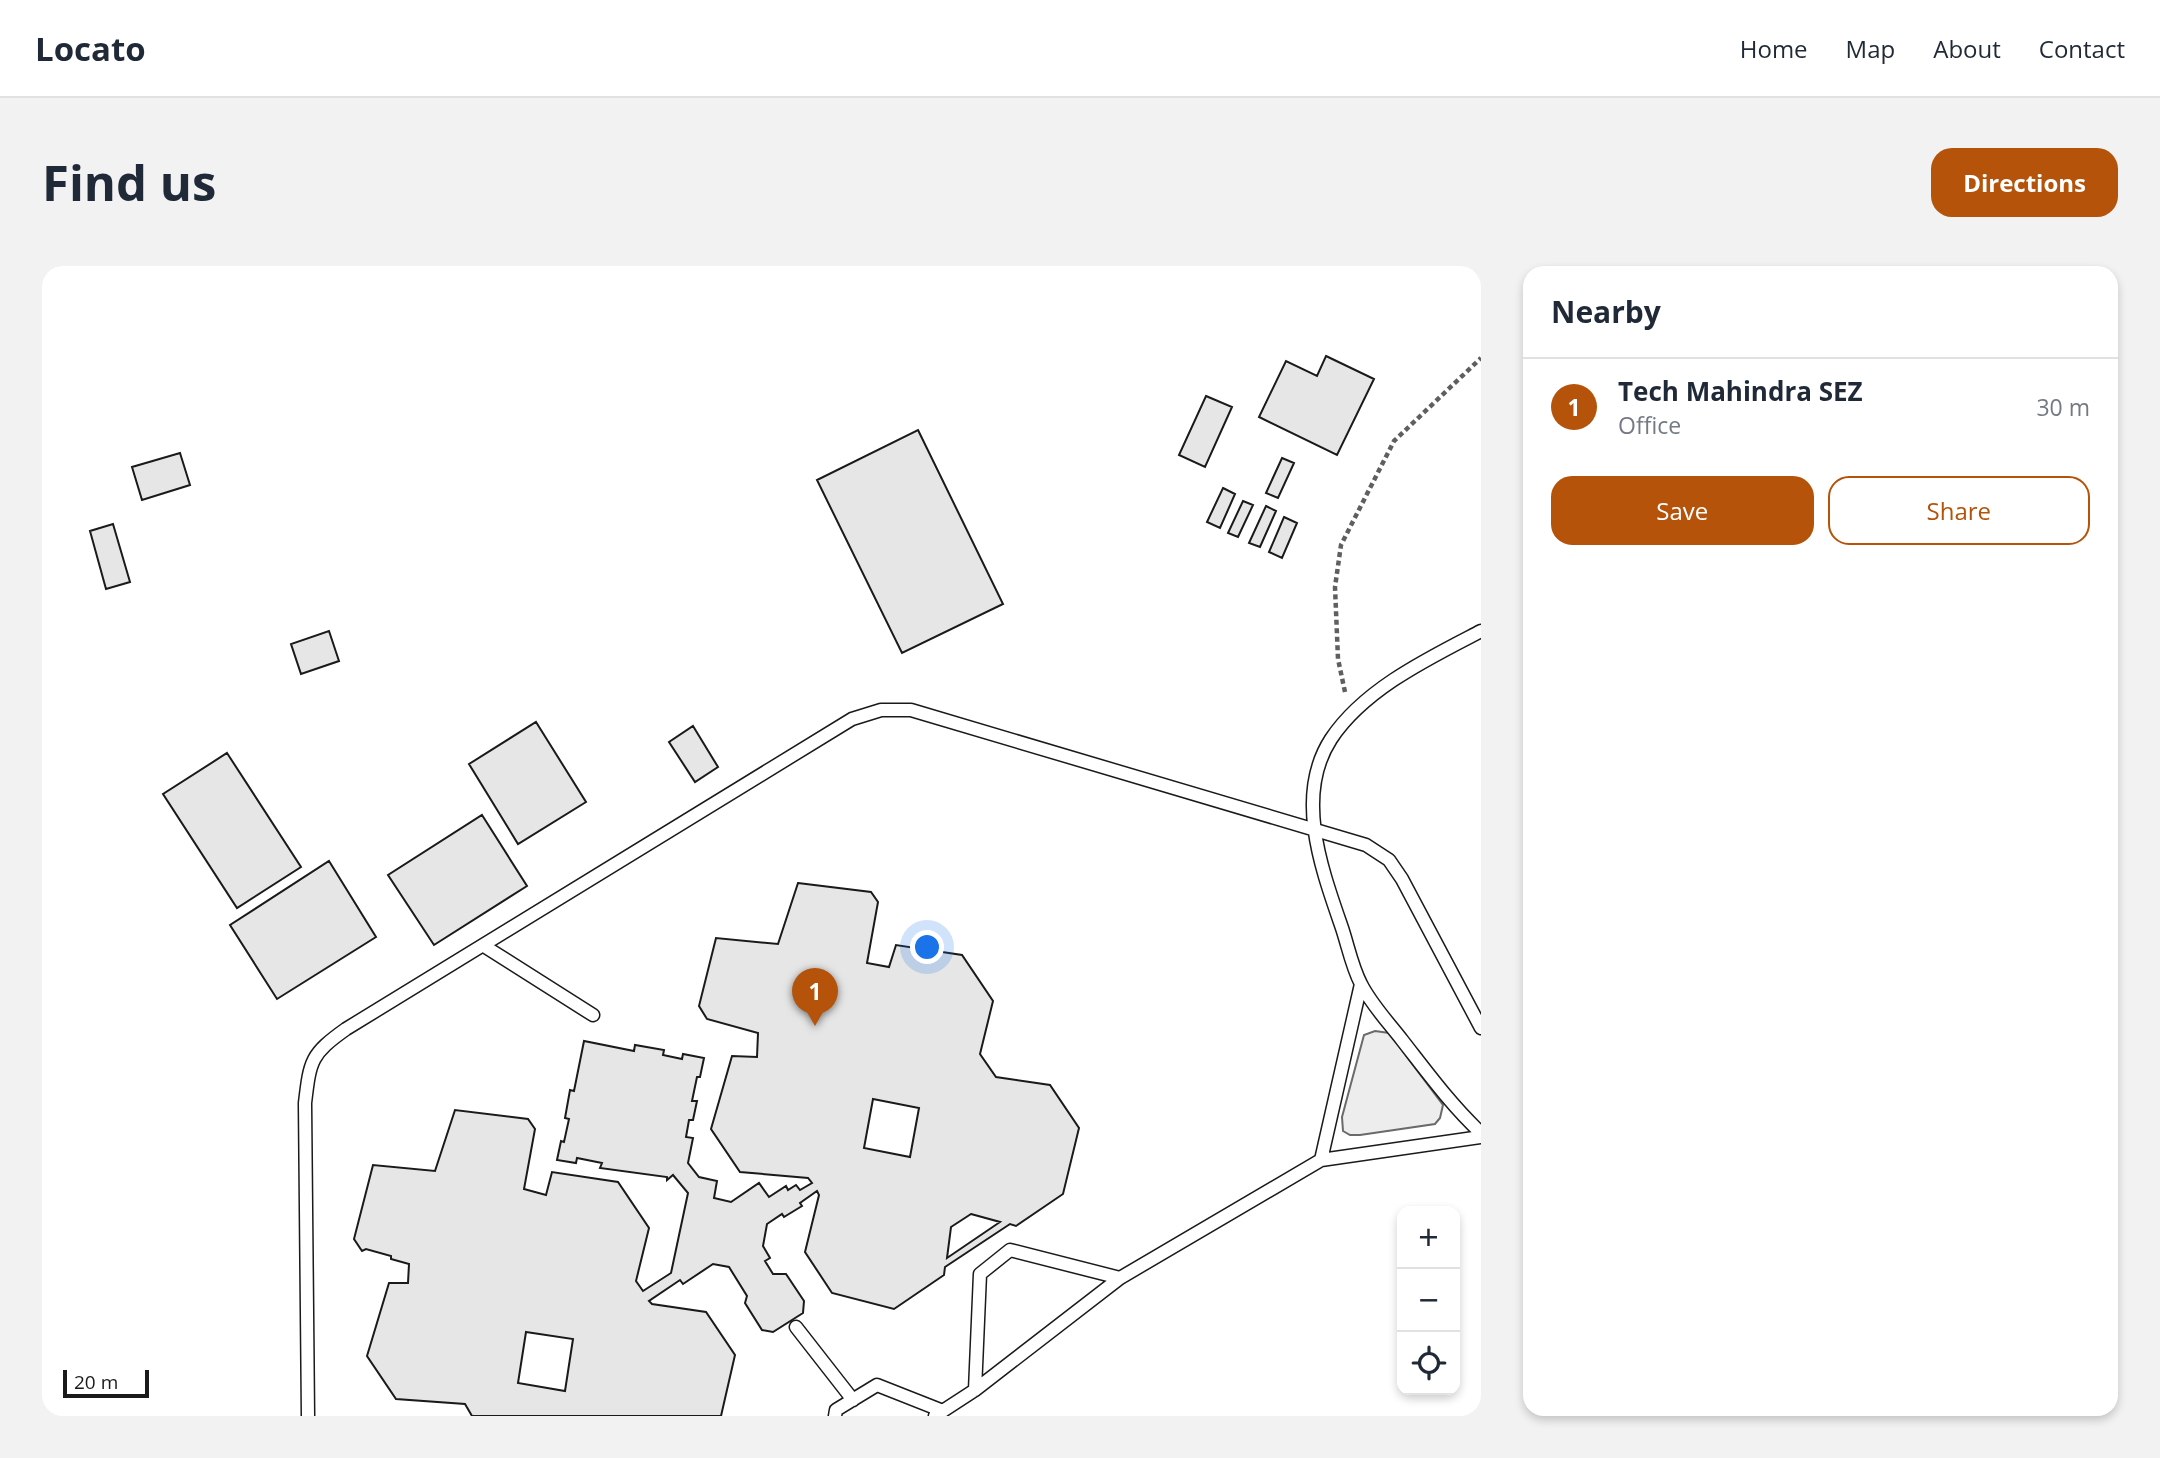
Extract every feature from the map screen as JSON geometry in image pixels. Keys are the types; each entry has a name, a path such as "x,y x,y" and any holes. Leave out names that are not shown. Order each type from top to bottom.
{"lane":[{"path":"1481,631 1439,653 1374,694 1350,713 1320,759 1314,780 1314,831 1324,873 1361,984 1457,1111 1481,1135"},
{"path":"308,1416 305,1103 309,1068 320,1048 346,1029 852,719 881,710 911,710 1366,845 1388,860 1402,879 1481,1028"},
{"path":"484,946 593,1015"},
{"path":"1321,1160 1361,984"},
{"path":"835,1416 836,1410 877,1385 939,1414 975,1390 1120,1278 1321,1160 1481,1135"},
{"path":"975,1390 980,1274 1010,1250 1120,1278"},
{"path":"796,1326 853,1400"}],"path":[{"path":"1350,713 1338,659 1335,587 1341,545 1394,441 1481,358"}],"shaded area":[{"path":"1375,1031 1389,1033 1443,1105 1440,1118 1435,1124 1360,1135 1350,1135 1343,1131 1342,1117 1364,1035"}],"building":[{"path":"1326,356 1374,379 1337,455 1259,417 1286,361 1317,376"},
{"path":"1206,396 1232,407 1205,467 1179,455"},
{"path":"918,430 1003,604 902,653 817,480"},
{"path":"180,453 190,485 142,500 132,467"},
{"path":"1282,458 1294,463 1278,498 1266,493"},
{"path":"1223,488 1235,494 1220,528 1207,522"},
{"path":"1243,501 1253,505 1238,537 1228,533"},
{"path":"1266,506 1276,511 1260,547 1249,543"},
{"path":"1284,517 1297,523 1282,558 1269,552"},
{"path":"113,524 130,582 106,589 90,531"},
{"path":"329,631 339,661 301,674 291,644"},
{"path":"536,722 586,802 518,844 469,764"},
{"path":"693,726 718,767 695,782 669,742"},
{"path":"227,753 301,867 237,908 163,794"},
{"path":"482,815 527,886 434,945 388,875"},
{"path":"329,861 376,937 277,999 230,925"},
{"path":"798,883 871,892 878,902 867,963 889,967 896,945 962,955 993,1001 980,1054 996,1077 1050,1085 1079,1128 1063,1194 1016,1226 1010,1224 945,1267 944,1275 894,1309 832,1293 805,1252 819,1195 817,1191 800,1203 802,1206 767,1224 763,1246 770,1258 765,1261 773,1274 786,1274 804,1301 803,1313 773,1332 762,1330 745,1303 747,1296 729,1267 713,1264 683,1284 680,1280 649,1301 652,1304 706,1312 735,1355 721,1416 472,1416 465,1404 396,1399 367,1356 389,1283 408,1283 409,1264 366,1249 362,1251 354,1239 373,1165 435,1171 455,1110 528,1119 535,1129 524,1189 546,1195 552,1172 618,1182 649,1228 636,1281 643,1291 671,1273 688,1193 673,1175 667,1180 667,1177 600,1168 602,1163 577,1158 576,1163 557,1160 561,1141 564,1142 569,1119 565,1118 570,1090 574,1091 584,1041 634,1051 635,1045 664,1050 663,1055 682,1059 683,1054 704,1058 692,1101 697,1101 693,1120 689,1120 686,1137 693,1138 688,1163 699,1177 717,1181 714,1198 731,1202 759,1183 769,1197 786,1186 788,1190 796,1185 800,1190 812,1183 808,1178 740,1172 711,1129 732,1056 757,1057 758,1033 707,1019 699,1006 716,938 778,944","holes":["873,1099 919,1108 910,1157 864,1148","971,1214 1000,1222 947,1258 951,1227","526,1332 573,1339 565,1391 518,1383"]}],"place":[{"name":"Tech Mahindra SEZ","path":"815,1026"}]}
